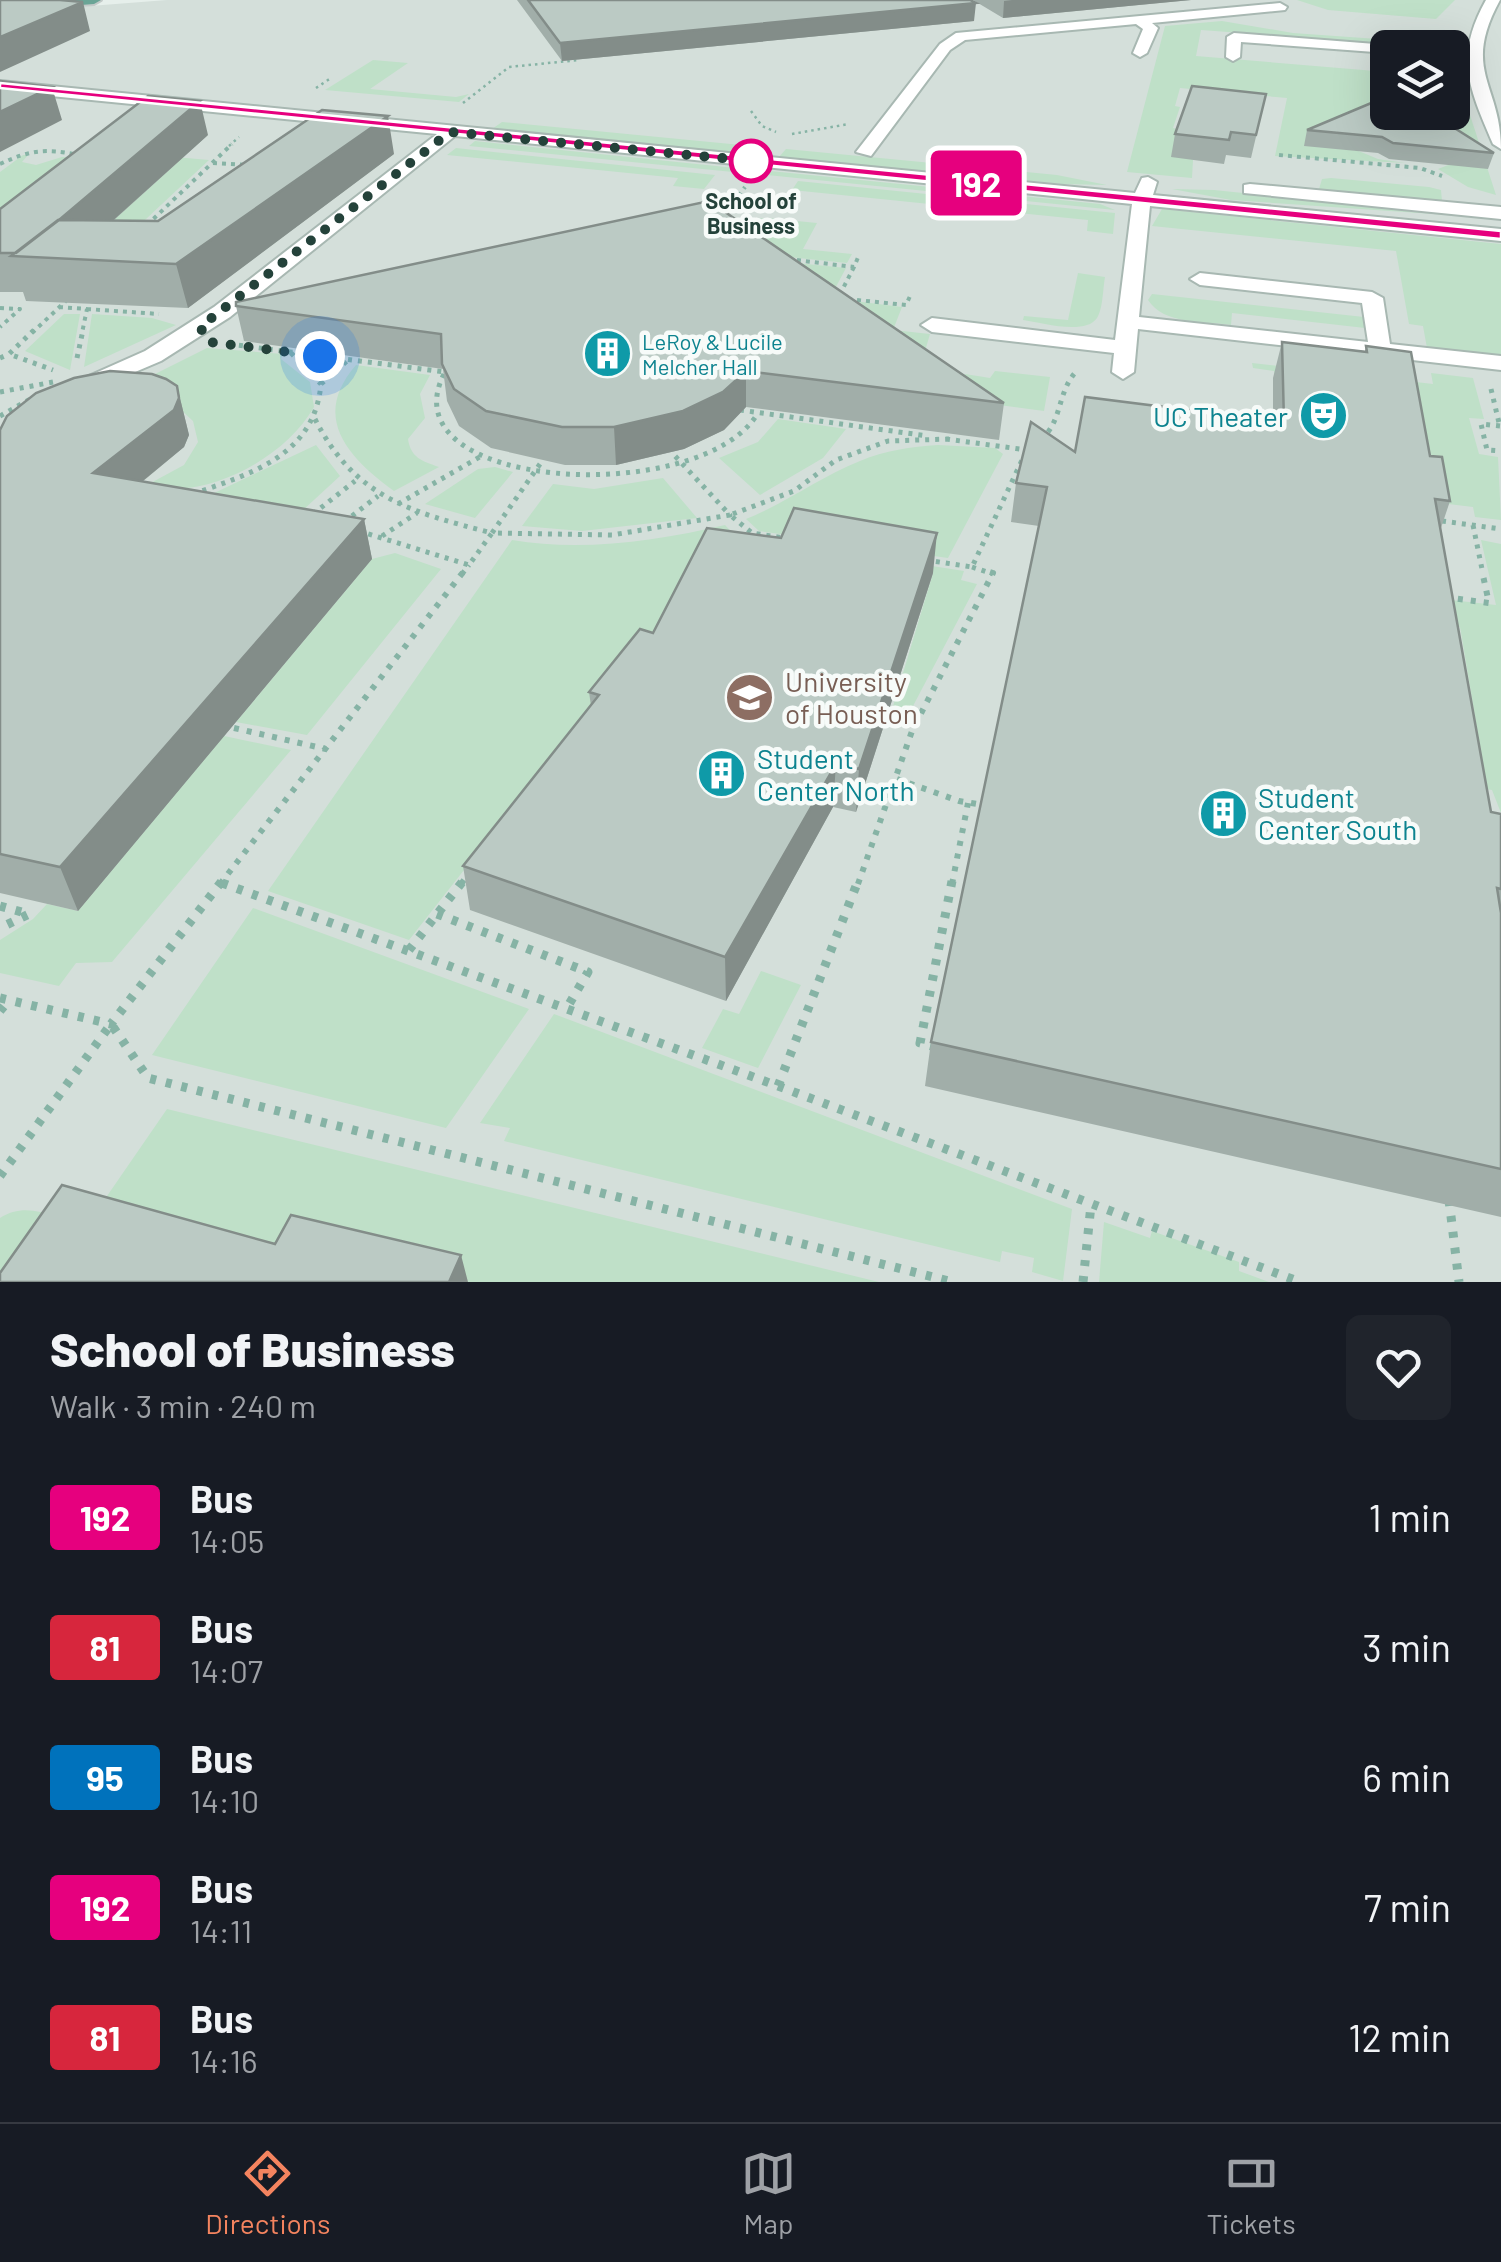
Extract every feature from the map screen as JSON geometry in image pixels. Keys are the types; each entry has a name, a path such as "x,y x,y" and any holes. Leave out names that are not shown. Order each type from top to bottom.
{"main road":[{"path":"0,7 94,0"}],"street":[{"path":"1470,38 1493,0"},
{"path":"884,154 856,151 950,41 961,36 1280,7"},
{"path":"1137,20 1151,28 1140,53"},
{"path":"991,21 1008,32"},
{"path":"1232,57 1234,38 1370,48"},
{"path":"4,78 450,132 1148,184 1501,235"},
{"path":"4,78 718,138"},
{"path":"1470,84 1501,144"},
{"path":"53,402 153,356 200,327 450,132"},
{"path":"1123,372 1148,184"},
{"path":"1222,186 1501,213"},
{"path":"1200,279 1372,298 1380,350"},
{"path":"1129,322 1501,363"},
{"path":"932,325 1126,348"}],"path":[{"path":"456,108 509,67 579,60"},
{"path":"311,91 332,78"},
{"path":"750,111 762,126 783,135 853,123"},
{"path":"137,234 240,136"},
{"path":"0,166 13,157 46,148 84,156"},
{"path":"1279,155 1420,168 1446,178"},
{"path":"212,163 259,165 245,179"},
{"path":"715,230 752,176"},
{"path":"859,255 838,298 906,305 911,294"},
{"path":"777,258 854,267"},
{"path":"10,354 72,296"},
{"path":"103,310 119,298"},
{"path":"0,308 20,309 0,327"},
{"path":"59,308 191,317 209,342 445,372 434,395 437,416 459,442 483,456 535,472 590,476 711,453 743,436 758,413"},
{"path":"77,361 87,309"},
{"path":"194,502 181,498 274,460 306,438 322,402 321,384 290,352"},
{"path":"0,355 10,354 58,372"},
{"path":"321,384 349,359"},
{"path":"972,568 1027,450 1051,431 1066,380 1078,374 1079,362"},
{"path":"740,410 1027,450"},
{"path":"315,419 323,438 355,481 417,513 492,533 612,538 681,528 730,514 794,491 836,460 888,441 950,439"},
{"path":"1501,426 1481,424 1487,450 1501,451"},
{"path":"397,504 483,456"},
{"path":"678,459 752,532 807,541"},
{"path":"0,1176 111,1024 469,566 540,464"},
{"path":"323,522 307,520 355,481"},
{"path":"378,496 339,526 469,566"},
{"path":"380,536 417,513"},
{"path":"1442,521 1501,529"},
{"path":"1438,596 1489,603 1473,526"},
{"path":"778,1086 912,731 993,573 917,559"},
{"path":"234,728 326,750"},
{"path":"897,779 968,803 1003,809"},
{"path":"956,1051 920,1043 968,803"},
{"path":"409,950 471,870"},
{"path":"222,883 568,1006 1300,1282"},
{"path":"0,906 29,914 0,928"},
{"path":"437,914 588,972 568,1006"},
{"path":"0,1011 4,999 111,1024 148,1078 953,1282"},
{"path":"1449,1194 1459,1282"},
{"path":"1084,1282 1090,1205"}],"shaded area":[{"name":"University of Houston","path":"167,0 1501,0 1501,1282 0,1282 0,13"}],"green space":[{"path":"1297,0 1455,0 1436,19 1328,10"},
{"path":"1222,21 1293,33 1370,38 1370,42 1201,30 1196,56 1370,71 1370,130 1470,130 1470,115 1496,195 1468,187 1438,169 1461,160 1344,145 1378,159 1405,163 1275,156 1287,98 1180,88 1175,106 1180,107 1173,128 1182,130 1193,160 1192,178 1127,172 1165,26"},
{"path":"373,60 408,63 370,89 456,97 469,94 459,102 325,90"},
{"path":"502,122 762,147 756,155 492,129"},
{"path":"475,141 745,169 743,173 469,146"},
{"path":"456,148 715,175 704,189 673,186 678,178 447,155"},
{"path":"786,149 1057,175 1107,185 779,157"},
{"path":"28,155 22,162 36,165 62,157 93,158 0,233 0,172"},
{"path":"175,157 209,160 98,264 66,263 178,162"},
{"path":"770,171 1100,204 1115,210 767,175"},
{"path":"1322,179 1429,187 1441,190 1442,201 1319,189"},
{"path":"798,181 1115,213 1113,234 1087,231 1088,220 792,190"},
{"path":"1172,189 1214,190 1477,217 1231,200"},
{"path":"1162,209 1501,244 1501,357 1427,348 1423,326 1409,324 1396,251 1152,226"},
{"path":"746,219 817,223 803,249 852,254 847,263 760,254 742,224"},
{"path":"757,259 846,268 830,298 902,307 893,330 930,334 918,375"},
{"path":"1078,273 1105,277 1097,318 1073,327 1023,320 1024,316 1068,320"},
{"path":"1152,294 1364,317 1365,328 1232,313 1231,325 1185,320 1155,308 1148,300"},
{"path":"64,314 80,314 70,370 25,351"},
{"path":"92,314 152,318 176,325 84,367"},
{"path":"207,348 283,354 281,359 310,382 314,407 290,438 237,473 178,489 147,485 184,465 198,442 193,421 147,378"},
{"path":"1252,363 1433,384 1431,373 1473,378 1484,419 1469,418 1479,454 1498,457 1501,520 1475,517 1473,507 1432,502 1275,380 1274,371 1253,368"},
{"path":"356,365 430,375 420,394 425,418 408,439 415,455 439,467 394,491 363,465 341,436 336,402"},
{"path":"995,371 1050,377 1044,411 938,397 922,385 963,381 965,374 990,378"},
{"path":"778,419 846,429 823,458 760,495 719,458 758,442"},
{"path":"316,445 340,476 302,511 210,495"},
{"path":"938,445 995,448 1003,454 948,558 759,531 746,519 869,457"},
{"path":"495,467 513,472 475,518 425,504 478,469"},
{"path":"663,478 697,518 582,531 522,526 553,484 594,489"},
{"path":"725,525 742,543 607,688 409,940 268,891 512,540 592,545 673,536"},
{"path":"1481,540 1501,544 1501,813 1492,790 1473,787 1482,758 1460,627 1446,625 1442,599 1496,605"},
{"path":"395,553 441,569 307,735 236,722 372,559"},
{"path":"855,554 964,571 961,580 977,584 902,727 888,723 933,573"},
{"path":"224,736 291,750 112,962 76,963 59,986 0,973 0,940 33,919 47,904 78,911"},
{"path":"253,908 529,1009 446,1128 152,1055"},
{"path":"761,971 801,985 758,1068 702,1048 723,1009 739,1014"},
{"path":"554,1014 1072,1209 1063,1281 1032,1272 1034,1258 1002,1251 1000,1262 504,1141 510,1128 480,1123"},
{"path":"167,1109 879,1282 0,1282 0,1218 32,1211 85,1228"},
{"path":"1104,1222 1150,1238 1152,1231 1239,1262 1239,1271 1269,1282 1099,1282"}],"building":[{"path":"0,0 60,0 83,2 0,37"},
{"path":"528,0 970,0 976,3 560,43"},
{"path":"0,81 52,87 0,112"},
{"path":"1192,86 1266,94 1256,135 1231,132 1229,140 1175,134"},
{"path":"148,96 200,101 16,253 0,253 0,209"},
{"path":"1370,104 1370,130 1458,130 1494,153 1393,143 1382,137 1307,130"},
{"path":"322,110 388,116 176,264 11,256 58,220 158,221"},
{"name":"LeRoy & Lucile Melcher Hall","path":"709,201 1004,403 746,371 723,392 683,411 614,427 562,427 486,411 454,389 442,364 441,334 236,306 236,302"},
{"name":"Student Center South","path":"1282,342 1367,352 1366,346 1411,352 1430,456 1442,457 1450,501 1435,499 1491,812 1501,814 1501,889 1497,888 1501,913 1501,1169 931,1042 1047,487 1016,483 1031,422 1075,452 1085,397 1284,422"},
{"path":"110,371 166,379 177,386 179,398 174,410 93,473 364,519 60,867 0,854 0,430 7,416 36,393 74,378"},
{"name":"Student Center North","path":"794,508 937,533 859,769 836,764 725,957 463,866 599,695 589,692 640,629 653,633 707,528 781,538"},
{"path":"62,1185 275,1244 291,1215 461,1255 449,1282 0,1282 0,1273"}],"bus line":[{"name":"192","path":"0,86 1501,235"}],"place":[{"name":"School of Business","path":"751,161"},
{"name":"LeRoy & Lucile Melcher Hall","path":"607,354"},
{"name":"UC Theater","path":"1323,416"},
{"name":"University of Houston","path":"750,697"},
{"name":"Student Center North","path":"722,774"},
{"name":"Student Center South","path":"1223,813"}],"route":[{"path":"320,356 209,342 200,327 450,132 763,162 751,161"}]}
